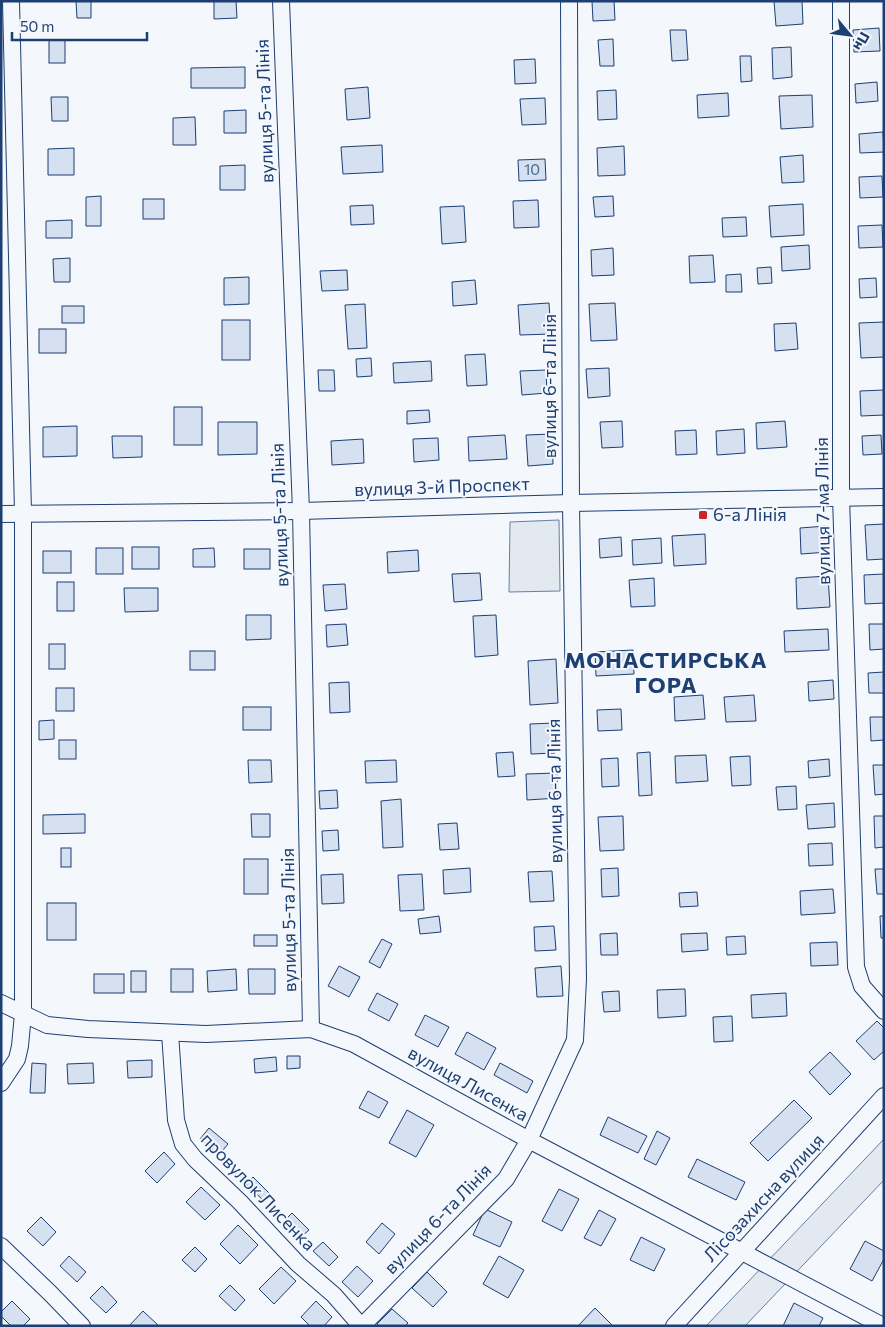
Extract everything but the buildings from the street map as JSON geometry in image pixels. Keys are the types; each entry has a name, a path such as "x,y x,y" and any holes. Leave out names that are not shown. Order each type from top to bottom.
{"street":[{"path":"1,1083 17,1060 23,1014 23,513 12,1"},
{"name":"вулиця 5-та Лінія","path":"281,1 301,511 311,1029"},
{"name":"вулиця 6-та Лінія","path":"362,1326 506,1179 529,1140 575,1040 578,979 571,503 569,1"},
{"name":"вулиця 7-ма Лінія","path":"841,1 841,497 856,968 862,986 884,1011"},
{"name":"вулиця 3-й Проспект","path":"1,514 301,511 884,496"},
{"name":"вулиця Лисенка","path":"1,1003 47,1026 206,1034 311,1029 354,1044 529,1140 883,1326"},
{"name":"провулок Лисенка","path":"170,1033 176,1120 183,1144 195,1159 240,1202 298,1264 334,1295 362,1326"},
{"name":"Лісозахисна вулиця","path":"674,1326 884,1096"},
{"path":"1,1246 82,1326"}],"shaded area":[{"path":"559,520 560,591 509,592 510,522"},
{"path":"884,1139 884,1180 745,1326 706,1326"}],"place":[{"name":"6-а Лінія","path":"703,515"}],"district":[{"name":"МОНАСТИРСЬКА ГОРА","path":"666,672"}]}
